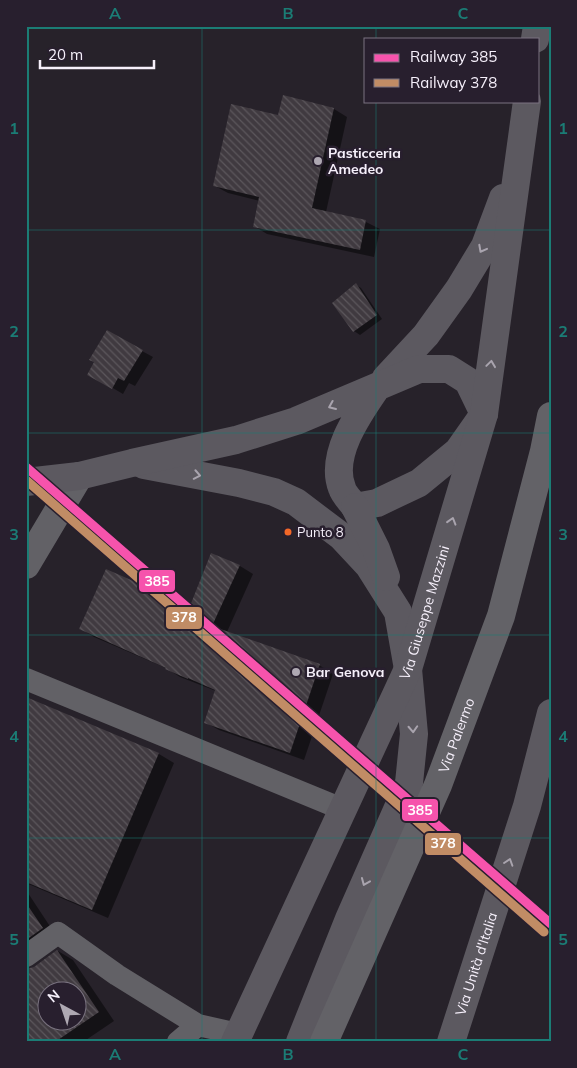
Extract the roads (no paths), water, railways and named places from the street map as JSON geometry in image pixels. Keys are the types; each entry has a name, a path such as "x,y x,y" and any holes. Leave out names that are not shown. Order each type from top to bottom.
{"main road":[{"name":"Via Palermo","path":"324,1042 438,785 501,616 544,451 551,416"}],"street":[{"name":"Via Giuseppe Mazzini","path":"236,1038 408,669 484,414 528,102"},
{"name":"Via Giuseppe Mazzini","path":"378,386 426,335 459,289 485,246 520,155"},
{"path":"26,482 79,476 236,440 296,421 419,369 449,369 468,381 484,414 458,451 419,483 377,503 354,506 296,502"},
{"path":"354,506 342,489 338,470 340,457 356,418 378,386"},
{"path":"132,463 239,483 274,492 296,502 341,536 369,566 398,612 408,669 414,734 408,783 300,1042"},
{"path":"26,564 79,476"},
{"name":"Via Giuseppe Mazzini","path":"354,506 376,549 398,612"},
{"name":"Via Unità d'Italia","path":"451,1042 527,806 551,713"}],"lane":[{"path":"26,679 342,809"},
{"path":"26,956 58,933 117,975 198,1025 236,1038"},
{"path":"178,1042 198,1025"}],"rail line":[{"name":"385","path":"26,467 551,924"},
{"name":"378","path":"26,480 544,932"}],"place":[{"name":"Pasticceria Amedeo","path":"318,161"},
{"name":"Punto 8","path":"288,532"},
{"name":"Bar Genova","path":"296,672"}]}
